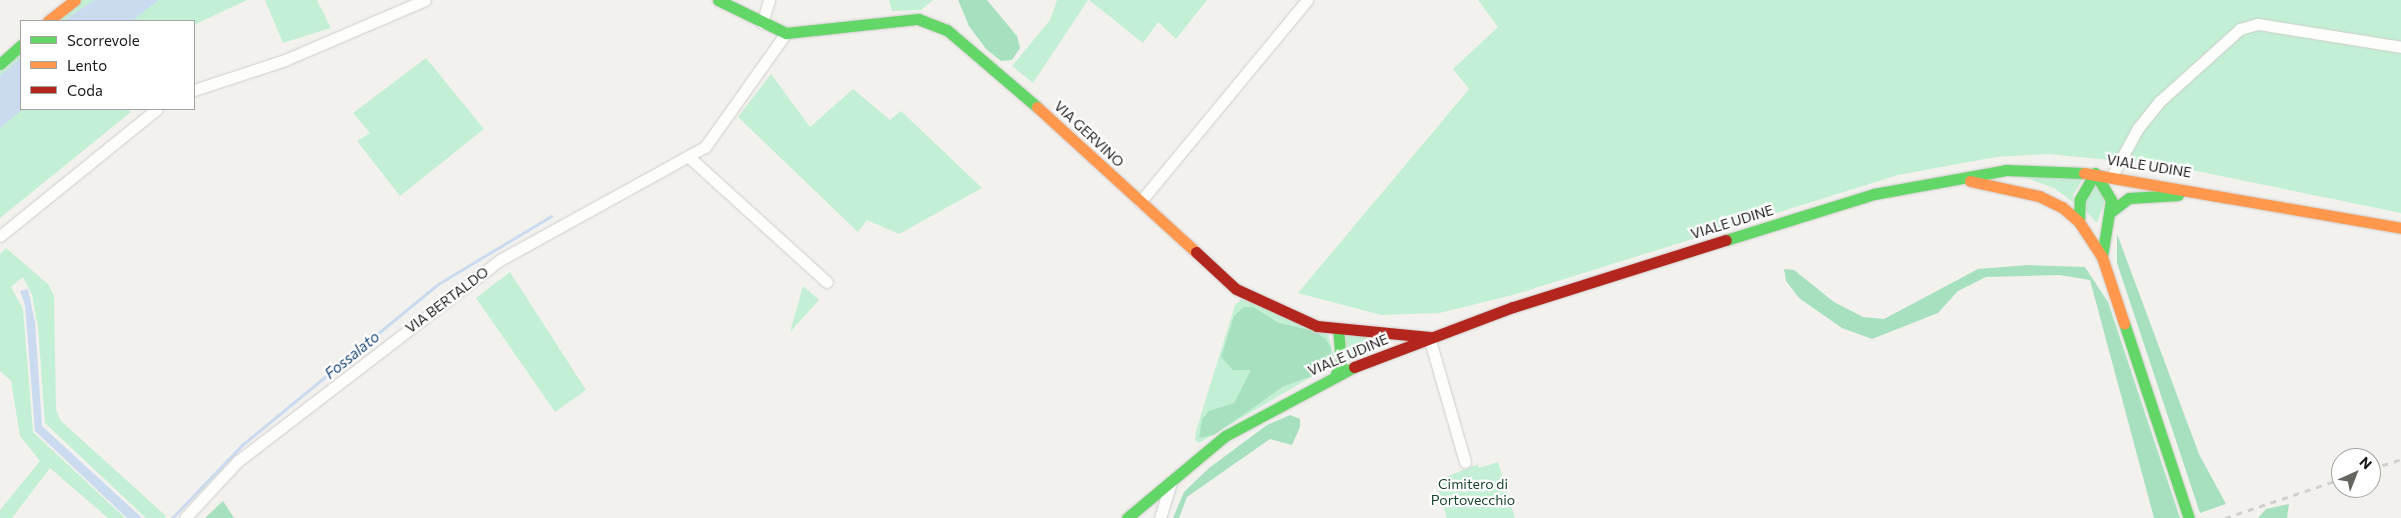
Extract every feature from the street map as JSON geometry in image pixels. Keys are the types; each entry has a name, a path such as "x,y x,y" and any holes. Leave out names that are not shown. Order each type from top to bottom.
{"main road":[{"path":"49,20 75,0"},
{"path":"718,0 784,37"},
{"name":"VIA GERVINO","path":"784,37 890,19 918,19 947,30 1018,89 1236,289 1278,312 1338,328 1429,337"},
{"path":"0,64 20,46"},
{"name":"VIALE UDINE","path":"1127,518 1173,476 1225,436 1336,374 1513,306 1874,194 1947,178 2006,170 2095,173 2236,196 2401,228"},
{"path":"2079,222 2080,199 2095,173 2111,200 2102,257"},
{"path":"1947,178 2001,185 2039,196 2079,222 2102,257 2189,518"},
{"path":"2109,213 2129,198 2236,196"},
{"path":"1336,374 1341,362 1338,328"}],"street":[{"path":"195,90 316,46 425,0"},
{"path":"762,23 769,0"},
{"path":"1140,202 1306,0"},
{"path":"2112,176 2138,128 2160,101 2240,29 2268,26 2401,46"},
{"name":"VIA BERTALDO","path":"185,518 238,460 500,260 704,147 784,37"},
{"path":"0,236 156,110"},
{"path":"689,157 827,282"},
{"path":"1429,337 1466,462"},
{"path":"1160,518 1173,476"}],"green space":[{"path":"79,0 247,0 195,25 195,20 55,20"},
{"path":"265,0 317,0 331,28 283,43"},
{"path":"889,0 933,0 921,10 892,11"},
{"path":"958,0 987,0 1017,36 1020,48 1012,60 1001,61 986,49 969,26"},
{"path":"1057,0 1088,0 1033,83 1012,66 1050,20"},
{"path":"1089,0 1207,0 1176,39 1158,22 1143,43"},
{"path":"1478,0 2401,0 2401,213 2172,166 2048,154 1996,157 1898,175 1513,295 1439,313 1381,315 1298,293 1469,89 1453,69 1498,27"},
{"path":"20,49 20,110 129,110 131,112 0,218 0,67"},
{"path":"426,58 484,129 400,196 357,141 370,133 353,113"},
{"path":"771,74 810,127 853,89 890,120 901,111 982,188 899,234 867,220 858,232 738,117"},
{"path":"2021,176 2084,177 2073,195 2074,203 2054,188"},
{"path":"2097,182 2106,197 2097,223 2086,211 2087,195"},
{"path":"2117,234 2199,454 2226,504 2200,513 2117,263"},
{"path":"6,248 49,285 54,296 56,410 61,421 166,516 163,518 146,518 45,423 38,327 32,295 23,277 11,287 23,309 33,432 125,518 108,518 50,468 12,518 0,518 0,510 40,461 20,436 11,381 0,371 0,254"},
{"path":"2028,265 2085,267 2108,302 2180,518 2154,518 2090,280 2059,275 1986,277 1958,291 1938,313 1872,339 1842,328 1799,298 1786,281 1784,269 1794,270 1834,302 1863,317 1884,319 1978,269"},
{"path":"510,272 586,390 555,412 476,298"},
{"path":"803,286 819,300 790,332"},
{"path":"1242,299 1328,334 1334,356 1323,370 1199,443 1195,440 1196,431 1235,305"},
{"path":"1244,307 1253,307 1279,323 1314,331 1326,339 1331,348 1330,365 1321,373 1284,386 1214,435 1199,438 1202,419 1209,411 1234,403 1251,370 1233,370 1221,357 1234,316"},
{"path":"1346,335 1384,338 1387,342 1347,361"},
{"path":"1290,415 1300,419 1300,427 1292,445 1270,439 1187,497 1179,518 1173,518 1184,492 1209,468 1267,425"},
{"name":"Cimitero di Portovecchio","path":"1498,462 1515,518 1447,518 1436,481 1478,464 1479,468"},
{"path":"223,501 234,518 205,518"},
{"path":"2289,504 2287,518 2258,518 2266,509"}],"water":[{"path":"94,0 159,0 133,20 64,20"},
{"path":"20,59 20,110 22,110 0,128 0,76"},
{"path":"28,289 35,322 42,426 142,518 127,518 35,431 25,305 20,291"}],"waterway":[{"name":"Fossalato","path":"172,518 242,445 438,284 551,216"}],"railway":[{"path":"2381,466 2401,459"},
{"path":"2225,518 2331,482"}],"traffic: fast":[{"path":"718,0 786,33 918,19 947,30 1037,107"},
{"path":"0,64 20,46"},
{"path":"1726,240 1874,194 2006,170 2084,173"},
{"path":"2095,173 2111,200 2102,257"},
{"path":"2079,222 2080,199 2095,173"},
{"path":"2109,213 2129,198 2178,195"},
{"path":"2124,323 2189,518"},
{"path":"1336,374 1341,362 1338,329"},
{"path":"1127,518 1225,436 1354,367"}],"traffic: slow":[{"path":"49,20 75,0"},
{"path":"1037,107 1196,252"},
{"path":"2084,173 2401,228"},
{"path":"1970,181 2039,196 2062,207 2079,222 2102,257 2124,323"}],"traffic: jam":[{"path":"1354,367 1513,307 1726,240"},
{"path":"1196,252 1236,289 1317,326 1429,337"}]}
